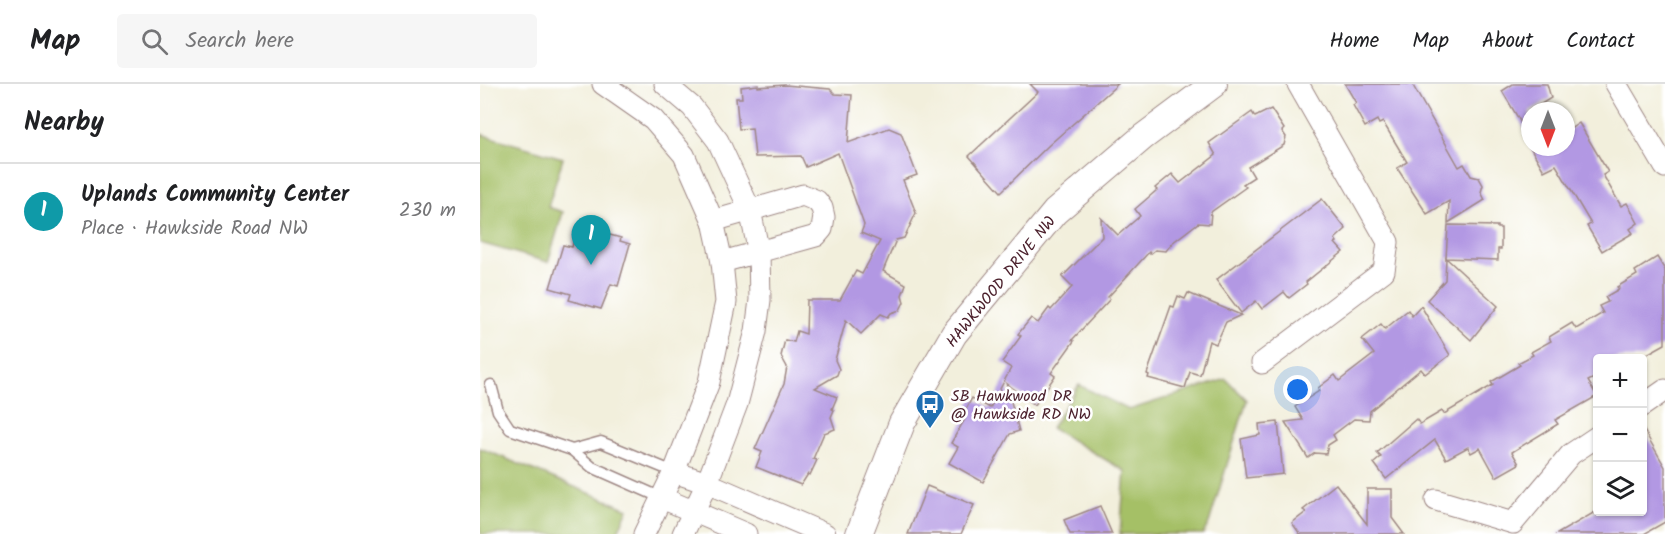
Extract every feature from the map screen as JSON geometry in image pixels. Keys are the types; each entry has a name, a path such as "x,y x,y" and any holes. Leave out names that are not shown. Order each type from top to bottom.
{"street":[{"path":"603,84 653,119 684,155 713,221 722,262 726,302 709,382 674,472 644,534"},
{"path":"665,84 692,107 718,141 750,210 759,253 760,300 756,331 737,404 695,511 683,534"},
{"name":"HAWKWOOD DRIVE NW","path":"859,534 902,423 954,334 1055,212 1143,137 1214,84"},
{"path":"1262,363 1384,271 1387,252 1388,242 1298,84"},
{"path":"1616,84 1657,135 1665,167"},
{"path":"713,221 803,195 817,201 824,217 822,229 816,236 722,262"},
{"path":"1647,403 1665,390"},
{"path":"1436,500 1513,523 1571,454 1593,439"},
{"path":"674,472 706,483 825,534"},
{"path":"662,498 746,534"}],"lane":[{"path":"491,385 498,411 510,429 572,450 592,467 662,498"},
{"path":"572,450 601,442 674,472"}],"green space":[{"path":"480,134 563,158 548,207 563,212 548,262 480,243"},
{"path":"1226,379 1247,400 1209,523 1203,534 1120,534 1125,471 1051,428 1079,385 1129,410"},
{"path":"480,448 628,509 617,534 480,534"}],"building":[{"path":"1030,84 1118,84 1049,145 1001,192 969,156 1038,92"},
{"path":"1345,84 1412,84 1459,167 1464,164 1471,176 1479,178 1483,185 1481,192 1485,200 1448,223 1449,201 1427,214 1397,168 1407,162 1383,122 1379,124 1377,120 1365,127 1353,105 1356,103"},
{"path":"1513,84 1547,84 1551,98 1545,102 1521,102 1521,123 1502,91"},
{"path":"758,85 758,87 785,85 830,89 835,94 852,95 848,143 889,128 901,133 917,175 903,180 916,213 904,238 896,240 883,271 906,284 902,295 904,302 900,310 891,313 888,317 881,314 861,334 846,320 835,360 839,369 837,375 815,388 837,397 831,417 835,429 824,433 813,459 817,460 810,475 808,474 801,485 756,467 762,452 755,449 784,384 787,367 781,356 785,340 794,342 797,331 806,334 807,300 840,300 856,271 862,274 880,241 861,233 864,225 838,153 806,167 801,156 755,157 752,128 739,129 736,98 742,98 741,87"},
{"path":"1271,109 1284,129 1282,131 1286,137 1284,145 1248,167 1254,177 1243,184 1246,187 1211,212 1210,224 1198,223 1172,243 1166,251 1155,250 1150,254 1149,252 1072,340 1074,341 1051,373 1055,376 1035,405 1006,383 1019,431 1010,434 983,482 949,463 958,447 951,443 965,419 962,417 972,398 990,408 1011,368 1002,362 1021,336 1018,334 1031,318 1038,323 1049,308 1051,310 1072,287 1062,277 1102,237 1101,218 1118,235 1140,216 1135,209 1172,174 1180,183 1216,155 1209,143 1252,112 1255,117"},
{"path":"1579,123 1608,172 1603,175 1621,206 1627,203 1638,223 1630,229 1633,233 1602,251 1587,226 1591,224 1556,165 1544,171 1535,156 1575,156 1575,126"},
{"path":"1322,199 1346,229 1335,239 1337,242 1335,243 1343,252 1289,298 1284,292 1262,309 1256,301 1241,313 1216,280"},
{"path":"1448,225 1501,228 1501,249 1498,249 1498,260 1446,258"},
{"path":"577,228 621,238 620,241 630,244 618,286 611,284 601,309 569,300 571,294 550,288 563,245 572,247"},
{"path":"1657,257 1665,270 1665,344 1647,354 1593,354 1593,378 1588,381 1593,389 1593,398 1555,420 1558,424 1512,452 1519,464 1496,477 1480,448 1471,453 1468,447 1446,459 1435,440 1386,479 1374,463 1381,457 1377,453 1416,419 1420,424 1442,411 1444,414 1493,385 1491,382 1520,365 1518,363 1533,355 1531,352 1551,341 1549,337 1572,323 1576,329 1603,313 1599,306 1608,302 1605,297 1637,275 1635,271"},
{"path":"1446,258 1498,306 1471,340 1427,300 1445,280"},
{"path":"1188,293 1241,315 1226,322 1216,344 1209,341 1200,375 1190,372 1185,388 1148,378 1147,374 1171,306 1174,307 1178,296 1185,299"},
{"path":"1421,306 1450,355 1425,374 1421,369 1370,411 1369,420 1354,419 1333,435 1336,440 1328,445 1326,454 1315,453 1308,458 1285,422 1303,420 1295,407 1319,391 1318,388 1335,375 1339,381 1374,354 1362,339 1381,324 1385,329 1408,310 1412,316"},
{"path":"1278,422 1283,474 1246,478 1241,439 1260,435 1259,424"},
{"path":"1647,436 1665,467 1665,522 1644,534 1557,534 1593,513 1593,516 1647,516"},
{"path":"1336,484 1367,524 1367,489 1392,489 1392,518 1404,534 1300,534 1292,523 1306,512 1303,510"},
{"path":"927,486 974,505 961,534 908,534"},
{"path":"1100,506 1112,534 1070,534 1064,520"}],"place":[{"name":"Uplands Community Center","path":"591,265"},
{"name":"SB Hawkwood DR @ Hawkside RD NW","path":"930,430"}]}
